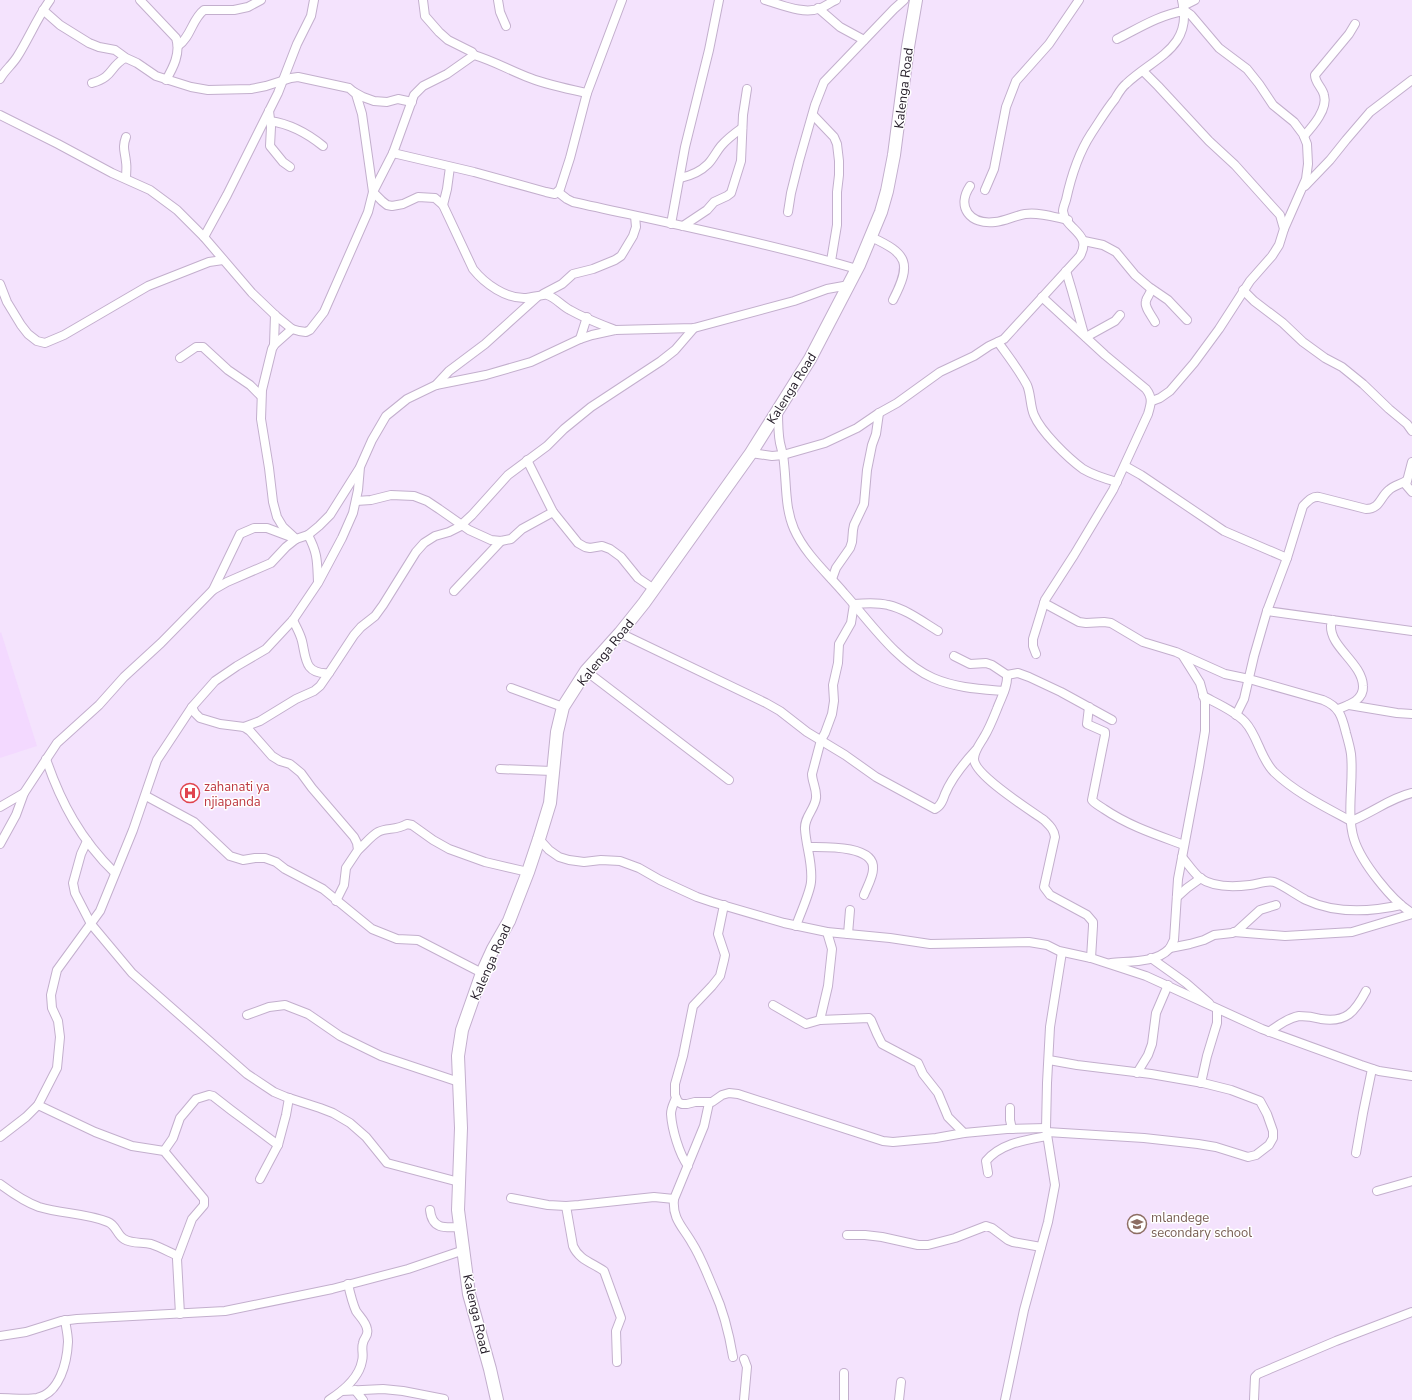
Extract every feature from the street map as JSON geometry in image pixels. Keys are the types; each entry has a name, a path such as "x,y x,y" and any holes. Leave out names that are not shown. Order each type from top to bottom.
{"main road":[{"name":"Kalenga Road","path":"498,1400 469,1294 458,1210 461,1128 458,1056 462,1030 482,973 493,949 509,921 528,872 550,804 552,771 557,732 563,707 586,671 620,633 654,589 752,453 810,359 857,269 881,212 894,155 908,47 916,0"}],"street":[{"path":"140,0 176,38 178,46 172,69 166,80"},
{"path":"178,46 186,39 195,21 204,10 234,10 248,7 261,0"},
{"path":"204,237 227,195 282,80 310,16 314,0"},
{"path":"423,0 425,16 439,32 448,40 474,55 557,87 587,92"},
{"path":"498,0 500,12 506,26"},
{"path":"393,153 474,172 546,192 555,194 558,192 570,158 587,92 622,0"},
{"path":"671,224 691,123 719,0"},
{"path":"765,0 796,9 810,10 836,0"},
{"path":"788,212 799,161 815,105 824,82 904,0"},
{"path":"985,190 994,170 1006,108 1016,81 1049,44 1079,0"},
{"path":"1117,39 1154,19 1175,12 1195,0"},
{"path":"0,79 16,59 46,4 60,25 89,43 99,48 115,50 125,58 137,63 156,76 191,87 208,90 251,89 298,77 349,88 356,94 362,114 373,192 382,201 387,205 392,206 403,204 418,197 435,198 443,204 473,269 480,278 501,292 515,297 524,298 548,295 565,307 615,330"},
{"path":"752,453 772,456 783,455 825,443 857,428 897,403 940,372 974,356 998,342 1011,332 1066,272 1084,249 1084,241 1063,211 1070,183 1083,146 1124,85 1174,45 1182,32 1183,7"},
{"path":"1152,401 1160,398 1170,391 1191,367 1219,329 1243,290 1272,256 1279,245 1284,229 1303,188 1308,164 1307,144 1300,128 1273,105 1247,69 1219,48 1183,7"},
{"path":"818,8 840,27 864,40"},
{"path":"1304,136 1319,117 1324,103 1324,94 1317,84 1315,75 1349,34 1355,24"},
{"path":"0,115 150,190 177,210 204,237 252,294 275,315 292,329 306,332 310,330 324,312 368,212 373,192 393,153 417,91 447,74 474,55"},
{"path":"92,83 106,78 116,64 125,58"},
{"path":"1143,71 1209,141 1235,165 1280,215 1284,229"},
{"path":"1303,188 1330,160 1370,112 1412,80"},
{"path":"683,226 707,210 714,202 731,193 741,161 743,115 747,89"},
{"path":"353,92 374,101 388,102 401,99 412,102"},
{"path":"268,110 272,127 270,146 282,162 290,167"},
{"path":"813,115 834,137 837,144 839,175 837,192 837,225 831,261"},
{"path":"270,121 292,126 323,146"},
{"path":"680,178 702,169 708,164 727,140 742,128"},
{"path":"126,137 123,152 126,161 126,178"},
{"path":"443,204 450,167"},
{"path":"970,186 965,198 964,206 969,216 977,220 993,223 1024,214 1038,214 1068,220"},
{"path":"558,192 567,200 573,202 683,226 831,261 857,269"},
{"path":"436,385 449,371 485,344 540,296 562,284 573,274 598,267 621,256 633,236 636,227 635,216"},
{"path":"871,237 886,244 902,258 904,264 904,275 893,300"},
{"path":"1084,241 1103,245 1116,252 1135,275 1151,289 1168,300 1187,320"},
{"path":"0,284 7,302 21,325 28,334 37,341 45,343 64,335 148,286 208,262 223,260"},
{"path":"1066,272 1085,336"},
{"path":"0,844 16,815 24,793 57,743 99,705 124,678 213,590 227,582 271,563 296,539 308,535 330,515 360,467 369,446 386,416 407,399 436,385 486,375 525,364 592,335 615,330 694,328 794,300 827,289 849,285"},
{"path":"1151,289 1146,303 1155,322"},
{"path":"1243,290 1254,301 1283,323 1302,342 1325,358 1342,367 1363,384 1407,424 1412,431"},
{"path":"1036,654 1033,646 1033,639 1044,603 1117,482 1148,414 1152,401 1150,394 1146,389 1105,355 1042,297"},
{"path":"275,315 274,345 261,396 261,419 267,452 273,502 277,517 283,527 296,539"},
{"path":"1085,336 1115,321 1120,315"},
{"path":"580,339 587,317"},
{"path":"244,727 260,721 296,699 314,691 320,686 354,635 361,627 375,616 383,605 419,548 430,539 449,532 461,525 472,515 508,474 547,446 564,429 591,407 661,362 675,350 694,328"},
{"path":"274,345 292,329"},
{"path":"998,342 1028,387 1034,416 1046,433 1084,469 1117,482"},
{"path":"180,358 196,347 203,348 228,370 250,385 261,396"},
{"path":"778,409 780,443 783,455 789,514 794,530 804,547 869,623 899,654 916,668 932,678 952,685 971,689 1004,691"},
{"path":"832,580 836,568 850,548 854,525 864,504 867,470 872,445 876,434 879,413"},
{"path":"527,460 552,512 578,543 590,548 602,546 610,549 621,557 638,578 654,589"},
{"path":"1412,462 1406,481 1406,485 1412,492"},
{"path":"1125,466 1141,475 1224,531 1287,558"},
{"path":"0,1137 26,1117 38,1104 56,1068 60,1037 58,1021 52,1008 51,995 57,970 100,911 146,796 157,760 192,707 215,681 266,649 293,620 318,583 342,538 353,513 358,490 360,467"},
{"path":"1236,715 1244,699 1254,656 1303,506 1315,496 1371,509 1375,507 1390,489 1406,481"},
{"path":"356,501 371,500 391,495 414,496 427,501 469,530 492,540 501,542 511,539 522,529 552,512"},
{"path":"213,590 240,534 254,528 267,528 296,539"},
{"path":"308,535 316,553 318,583"},
{"path":"454,591 501,542"},
{"path":"854,604 866,603 889,605 911,615 938,631"},
{"path":"1044,603 1079,622 1110,623 1143,642 1164,648 1225,674 1249,679 1331,703 1338,709 1344,722 1351,753 1351,822 1354,839 1361,855 1385,889 1401,905 1412,913"},
{"path":"796,926 811,883 809,847 805,829 816,799 817,792 812,774 821,740 832,714 834,694 833,685 838,663 839,644 851,623 854,604"},
{"path":"1268,611 1412,631"},
{"path":"293,620 300,634 305,660 308,665 319,673 328,673"},
{"path":"1333,620 1331,626 1333,635 1341,649 1359,671 1363,681 1363,693 1356,701 1338,709"},
{"path":"620,633 766,703 876,777 935,809 940,806 947,789 964,763 985,737 1004,691 1006,675"},
{"path":"954,656 970,664 986,663 992,665 1006,675 1018,674 1029,677 1061,692 1112,720"},
{"path":"1107,963 1151,958 1161,955 1170,948 1174,940 1178,879 1205,731 1205,701 1200,683 1183,656"},
{"path":"586,671 729,780"},
{"path":"511,688 563,707"},
{"path":"1203,696 1236,715 1245,722 1265,760 1273,771 1294,788 1321,806 1351,822"},
{"path":"1349,705 1412,714"},
{"path":"192,707 200,718 220,724 244,727 250,730 276,759 290,764 301,773 356,839 358,850"},
{"path":"1089,707 1087,724 1105,732 1092,800 1094,803 1113,815 1143,830 1184,845"},
{"path":"976,750 974,762 983,775 1005,793 1044,820 1054,832 1055,837 1044,887 1050,895 1087,915 1091,919 1093,926 1091,958"},
{"path":"46,759 58,791 71,818 95,853 114,873"},
{"path":"500,769 552,771"},
{"path":"0,807 24,793"},
{"path":"1351,822 1367,815 1399,796 1412,793"},
{"path":"146,796 194,822 230,856 243,860 265,858 276,862 323,889 372,929 396,939 418,940 482,973"},
{"path":"336,901 344,885 346,868 358,850 378,832 386,829 397,829 407,824 449,849 485,862 528,872"},
{"path":"539,839 549,850 559,857 584,862 601,860 620,861 640,868 660,880 697,897 796,926 827,932 890,938 930,944 1030,942 1051,947 1062,952 1091,958 1146,976 1270,1032 1380,1072 1412,1076"},
{"path":"87,841 81,854 73,883 75,893 91,924 132,973 247,1074 274,1092 333,1113 366,1137 387,1163 459,1182"},
{"path":"809,847 830,846 867,855 872,860 873,868 864,895"},
{"path":"1182,857 1201,878 1216,885 1237,886 1275,882 1306,900 1326,908 1343,910 1385,909 1401,905"},
{"path":"1177,897 1201,878"},
{"path":"688,1166 681,1154 671,1113 676,1098 676,1084 693,1006 720,976 725,955 718,934 724,905"},
{"path":"1234,932 1242,927 1260,910 1276,905"},
{"path":"848,934 850,910"},
{"path":"1170,948 1204,940 1214,935 1234,932 1284,936 1352,932 1412,913"},
{"path":"820,1020 828,986 832,949 827,932"},
{"path":"1005,1400 1024,1310 1048,1222 1055,1185 1047,1132 1049,1060 1050,1027 1062,952"},
{"path":"1151,958 1191,987 1215,1008 1218,1023 1207,1056 1201,1082"},
{"path":"1137,1073 1148,1055 1152,1044 1156,1013 1168,985"},
{"path":"1270,1032 1282,1023 1297,1017 1311,1017 1331,1020 1344,1018 1355,1010 1366,991"},
{"path":"247,1015 269,1007 285,1005 308,1014 340,1036 381,1056 459,1082"},
{"path":"772,1005 804,1024 820,1020 870,1019 882,1044 918,1063 923,1074 938,1093 948,1117 964,1133"},
{"path":"676,1098 682,1104 712,1102 722,1095 729,1093 738,1094 883,1141 893,1142 936,1138 964,1133 1012,1129 1144,1138 1198,1144 1216,1147 1248,1157 1256,1155 1269,1145 1273,1138 1273,1131 1267,1114 1260,1101 1231,1090 1201,1082 1049,1060"},
{"path":"1356,1153 1362,1114 1372,1069"},
{"path":"164,1151 173,1138 180,1118 196,1099 208,1095 213,1096 278,1145"},
{"path":"260,1179 278,1145 289,1098"},
{"path":"709,1102 704,1126 674,1199 673,1209 692,1243 715,1291 729,1330 733,1357"},
{"path":"38,1104 95,1132 132,1146 164,1151 204,1199 204,1205 192,1219 178,1256 177,1264 180,1314"},
{"path":"1010,1108 1012,1129"},
{"path":"988,1173 986,1161 1002,1149 1017,1142 1047,1132"},
{"path":"1377,1191 1412,1181"},
{"path":"0,1184 16,1196 38,1206 88,1216 109,1222 124,1239 131,1242 151,1244 178,1256"},
{"path":"511,1198 548,1205 566,1206 579,1206 654,1197 674,1199"},
{"path":"566,1206 576,1252 580,1257 604,1271 621,1318 616,1331 618,1362"},
{"path":"430,1210 432,1219 436,1225 446,1228 460,1227"},
{"path":"847,1235 882,1237 918,1245 928,1245 955,1238 986,1226 992,1228 1013,1242 1041,1247"},
{"path":"0,1336 26,1332 65,1320 226,1311 408,1270 464,1250"},
{"path":"329,1400 342,1391 353,1380 360,1368 363,1360 362,1343 367,1336 368,1330 353,1303 348,1284"},
{"path":"1254,1400 1255,1377 1258,1374 1336,1341 1412,1312"},
{"path":"0,1398 29,1400 47,1395 57,1382 63,1370 68,1341 65,1320"},
{"path":"744,1359 746,1367 744,1400"},
{"path":"844,1373 844,1400"},
{"path":"899,1400 901,1382"},
{"path":"355,1390 363,1400"},
{"path":"342,1391 403,1391 444,1399"}],"shaded area":[{"path":"1,632 37,746 0,758 0,633"}],"place":[{"name":"zahanati ya njiapanda","path":"190,793"},
{"name":"mlandege secondary school","path":"1137,1224"}]}
